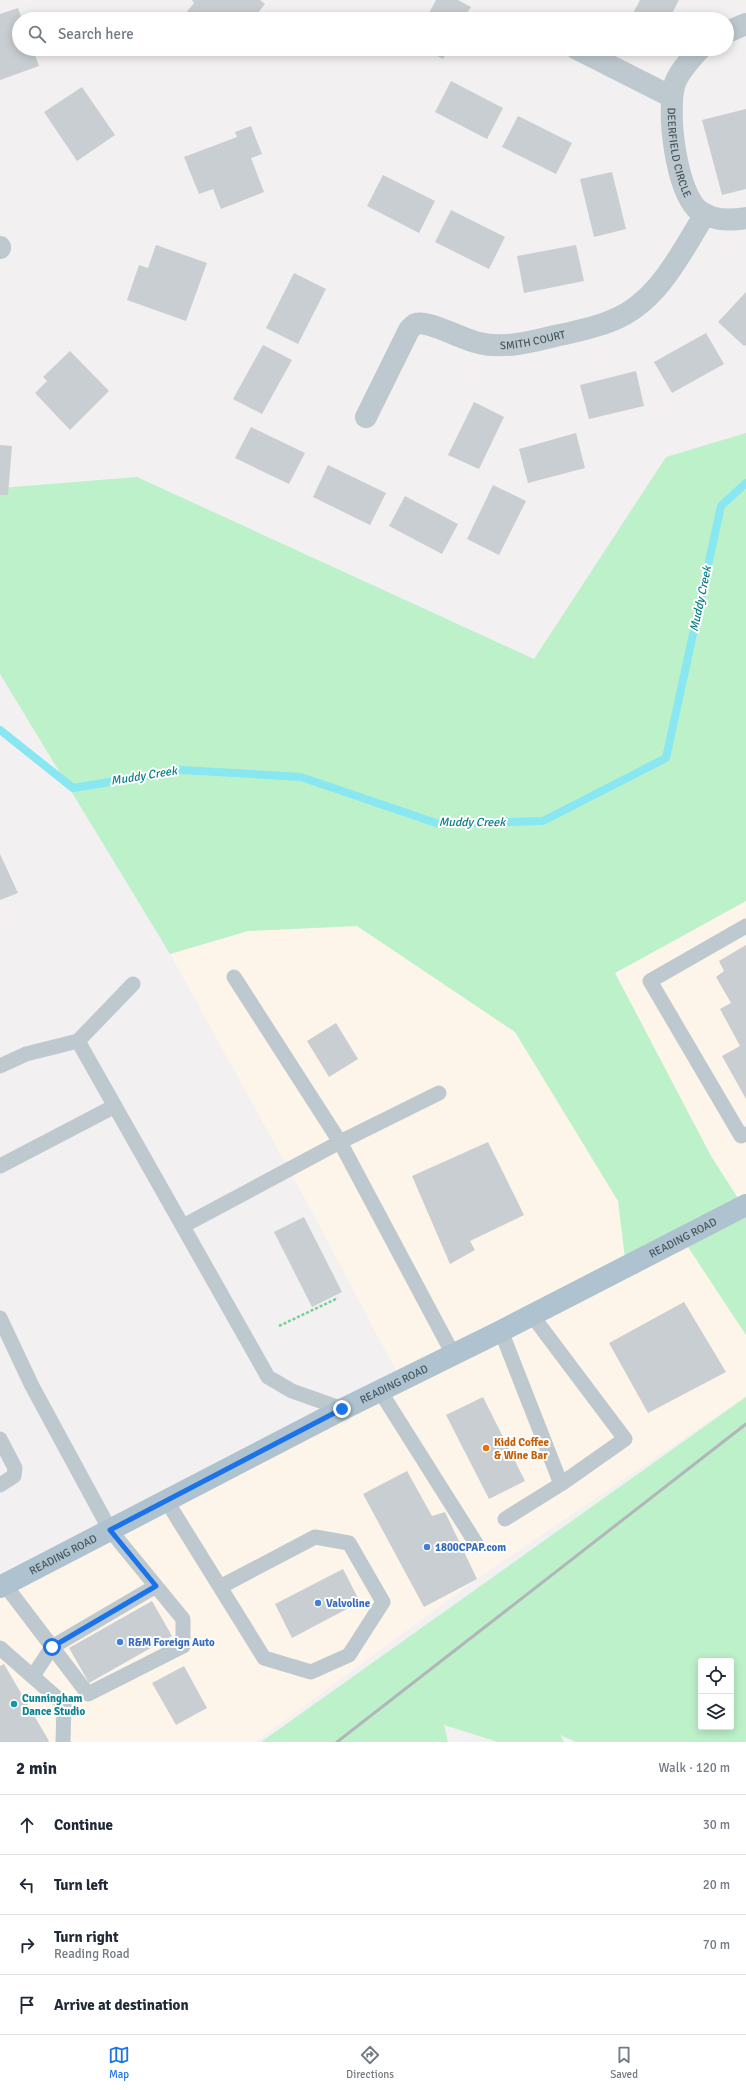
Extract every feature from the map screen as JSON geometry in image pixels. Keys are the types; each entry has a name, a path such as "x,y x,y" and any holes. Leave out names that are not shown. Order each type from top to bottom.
{"main road":[{"name":"READING ROAD","path":"3,1586 342,1409 501,1331 746,1205"}],"street":[{"path":"734,29 746,24"},
{"path":"591,56 672,98"},
{"name":"DEERFIELD CIRCLE","path":"694,56 676,82 672,98 671,124 683,183 692,203 705,214 720,220 732,221 746,218"},
{"name":"SMITH COURT","path":"366,417 409,330 416,324 426,324 462,339 480,344 500,345 538,340 614,320 631,311 659,285 705,214"}],"lane":[{"path":"746,926 650,981 741,1136 746,1134"},
{"path":"234,976 340,1142 453,1354"},
{"path":"0,1066 26,1054 78,1041 133,984"},
{"path":"78,1041 260,1360 268,1377 292,1391 342,1409"},
{"path":"184,1226 340,1142 439,1093"},
{"path":"0,1166 115,1106"},
{"path":"505,1519 561,1484 625,1439 532,1314"},
{"path":"1,1323 32,1386 110,1530 183,1619 183,1646 88,1694 64,1704"},
{"path":"501,1331 561,1484"},
{"path":"380,1390 477,1545"},
{"path":"0,1439 15,1468 14,1476 0,1485"},
{"path":"166,1500 264,1658 311,1672 349,1655 384,1602 349,1543 315,1537 220,1587"},
{"path":"3,1586 88,1694"},
{"path":"33,1676 52,1647 156,1586"},
{"path":"0,1648 64,1704 63,1742"}],"path":[{"path":"279,1326 338,1298"}],"shaded area":[{"path":"746,901 746,1205 743,1206 711,1156 615,973"},
{"path":"357,926 515,1031 618,1201 626,1266 682,1237 746,1335 746,1396 477,1579 255,1742 0,1742 0,1587 401,1380 302,1193 170,954 248,931"}],"green space":[{"path":"746,433 746,901 615,973 711,1156 743,1206 746,1205 746,1335 682,1238 626,1266 618,1201 515,1032 357,926 248,931 170,954 0,674 0,488 137,477 534,659 666,457"},
{"path":"746,1397 746,1742 576,1742 560,1735 564,1742 498,1742 444,1725 448,1742 261,1742"}],"building":[{"path":"192,0 260,0 265,4 259,12 187,12 194,3"},
{"path":"436,0 458,0 471,7 468,12 430,12"},
{"path":"640,0 679,0 673,12 634,12"},
{"path":"18,8 19,12 12,12 12,56 35,56 39,66 0,80 0,14"},
{"path":"437,56 445,56 443,59"},
{"path":"451,81 503,108 487,139 435,112"},
{"path":"82,87 115,135 77,161 44,112"},
{"path":"746,109 746,189 722,195 702,120"},
{"path":"518,116 572,143 556,174 502,147"},
{"path":"251,126 262,154 251,158 264,192 221,209 213,189 199,194 184,157 237,137 235,132"},
{"path":"612,172 626,229 594,237 580,179"},
{"path":"383,175 435,201 419,233 367,206"},
{"path":"451,210 505,237 489,269 435,242"},
{"path":"156,245 207,263 186,321 127,300 139,265 148,268"},
{"path":"576,245 584,281 524,293 517,256"},
{"path":"294,273 326,289 298,344 266,328"},
{"path":"746,292 746,345 744,346 718,322"},
{"path":"706,333 724,364 672,393 654,362"},
{"path":"263,345 292,360 262,414 233,399"},
{"path":"70,351 109,391 70,430 35,393 47,381 43,377"},
{"path":"636,371 644,406 589,419 580,385"},
{"path":"474,402 504,417 479,469 448,455"},
{"path":"251,427 305,453 289,484 235,458"},
{"path":"576,433 585,468 528,483 519,449"},
{"path":"0,445 12,446 8,495 0,495"},
{"path":"328,465 386,493 370,525 313,497"},
{"path":"493,485 526,501 499,555 467,539"},
{"path":"405,496 458,524 442,554 389,526"},
{"path":"0,854 18,893 0,900"},
{"path":"746,945 746,1099 722,1056 740,1046 720,1009 731,1003 716,977 724,971 719,961"},
{"path":"336,1023 358,1059 329,1077 307,1041"},
{"path":"488,1142 524,1215 470,1241 475,1250 450,1264 412,1176"},
{"path":"304,1217 342,1292 312,1307 274,1232"},
{"path":"684,1302 726,1372 648,1413 609,1343"},
{"name":"Kidd Coffee & Wine Bar","path":"483,1397 525,1481 489,1499 446,1415"},
{"name":"1800CPAP.com","path":"407,1471 432,1516 445,1512 477,1579 424,1607 363,1494"},
{"name":"Valvoline","path":"343,1569 360,1602 292,1638 275,1604"},
{"name":"R&M Foreign Auto","path":"152,1601 172,1636 89,1683 69,1648"},
{"name":"Cunningham Dance Studio","path":"4,1664 49,1741 48,1742 0,1742 0,1666"},
{"path":"184,1666 207,1708 176,1725 152,1683"}],"waterway":[{"name":"Muddy Creek","path":"0,730 73,788 182,770 301,777 439,824 543,821 666,758 721,506 746,483"}],"railway":[{"path":"337,1742 746,1424"}],"place":[{"name":"Kidd Coffee & Wine Bar","path":"486,1448"},
{"name":"1800CPAP.com","path":"427,1547"},
{"name":"Valvoline","path":"318,1603"},
{"name":"R&M Foreign Auto","path":"120,1642"},
{"name":"Cunningham Dance Studio","path":"14,1704"}],"route":[{"path":"52,1647 156,1586 110,1530 342,1409"}]}
